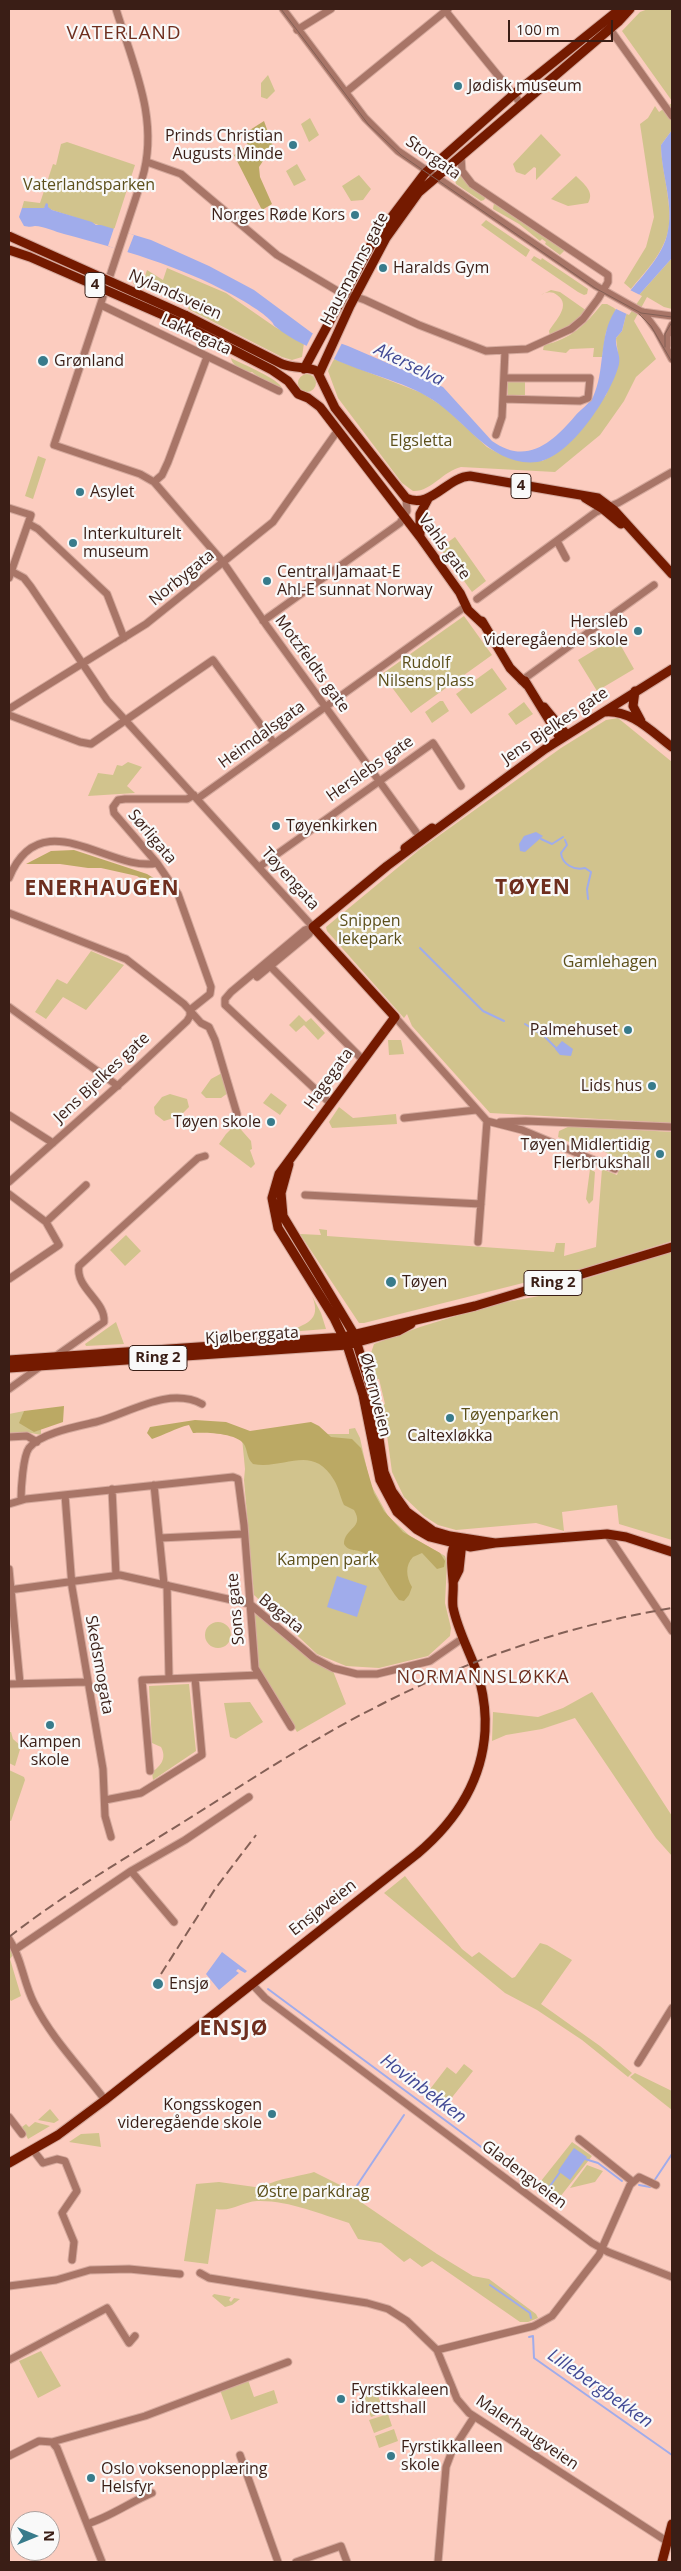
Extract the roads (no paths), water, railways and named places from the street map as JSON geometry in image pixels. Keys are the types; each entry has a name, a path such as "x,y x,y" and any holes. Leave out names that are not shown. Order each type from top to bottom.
{"main road":[{"name":"Hausmanns gate","path":"319,374 355,296 392,228 430,174 461,157 522,105 607,25 620,9"},
{"name":"Hausmanns gate","path":"303,369 312,357 324,331 381,229 430,174 514,94 630,9"},
{"name":"Nylandsveien","path":"9,236 282,364 311,369 319,374"},
{"name":"Nylandsveien","path":"9,250 30,256 183,319 272,370 294,387 298,394 308,398 320,407 404,517"},
{"path":"294,387 294,377 303,369"},
{"path":"319,374 322,385 334,408 410,500"},
{"path":"308,398 318,394 322,385"},
{"name":"4","path":"410,500 428,499 458,478 470,476 584,496 607,507 672,573"},
{"path":"420,538 420,514 428,499"},
{"name":"Vahls gate","path":"404,517 460,593 476,611 501,650 515,664 524,682 563,736"},
{"name":"Vahls gate","path":"460,593 466,606 484,625"},
{"name":"Jens Bjelkes gate","path":"313,928 387,866 421,834 458,812 563,736 672,669"},
{"path":"635,691 633,706 644,725"},
{"path":"604,712 621,713 644,725 672,747"},
{"name":"Tøyengata","path":"313,928 394,1018"},
{"name":"Hagegata","path":"277,1192 279,1174 394,1018"},
{"name":"Økernveien","path":"277,1192 286,1224 356,1338 372,1392 384,1472 392,1491 402,1507 419,1522 459,1543"},
{"name":"Økernveien","path":"277,1192 272,1208 278,1228 346,1341 362,1392 377,1472 385,1495 397,1512 416,1529 430,1537 459,1543 495,1543 607,1534 626,1537 672,1552"},
{"name":"Ring 2","path":"346,1341 398,1331 413,1322 529,1290 672,1247"},
{"name":"Kjølberggata","path":"9,1360 346,1341"},
{"name":"Kjølberggata","path":"9,1368 346,1341"},
{"name":"Ensjøveien","path":"9,2163 33,2150 105,2100 437,1837 464,1801 479,1766 485,1725 480,1683 463,1638 454,1607 452,1569 459,1543"},
{"path":"662,2562 672,2524"}],"street":[{"path":"101,305 147,162 149,136 147,110 116,9"},
{"name":"Storgata","path":"283,9 297,30 382,138 430,174 604,291 641,311"},
{"path":"297,30 331,9"},
{"path":"346,92 445,9 522,105"},
{"path":"607,25 672,116"},
{"name":"Storgata","path":"461,157 462,171 472,184 608,274 608,282 604,291"},
{"path":"147,162 181,174 291,265 345,293 486,351 527,349 572,329 593,307 604,291"},
{"name":"Motzfeldts gate","path":"101,305 54,445 146,476 154,482 223,562 263,621 416,832"},
{"name":"Lakkegata","path":"101,305 279,391"},
{"path":"641,311 672,316"},
{"path":"641,311 657,331 672,359"},
{"path":"668,351 667,337 672,325"},
{"path":"496,435 502,417 505,351"},
{"path":"154,482 162,475 168,462 207,357"},
{"path":"503,399 586,400 589,395 590,378 504,378"},
{"name":"Norbygata","path":"9,709 146,624 277,518 338,430"},
{"path":"477,599 543,546 556,541 607,507 672,472"},
{"path":"263,621 400,523 410,500"},
{"path":"9,508 31,515 10,575"},
{"path":"29,524 38,529 107,594 124,638"},
{"path":"556,541 566,558"},
{"name":"Tøyengata","path":"10,575 24,578 31,586 107,700 313,928"},
{"path":"524,682 654,585"},
{"name":"Heimdalsgata","path":"196,797 466,606"},
{"path":"9,715 89,745 213,660 274,743"},
{"name":"Herslebs gate","path":"259,868 433,743 461,786"},
{"name":"Sørligata","path":"196,797 187,799 125,799 113,804 114,813 157,863 182,903 211,987 210,994"},
{"path":"9,878 14,866 25,854 50,843 77,844 138,863 157,863"},
{"path":"9,913 126,959 190,1010 209,1027 215,1040 237,1114"},
{"path":"257,977 313,928"},
{"name":"Jens Bjelkes gate","path":"313,928 305,930 225,999 225,1006 330,1103"},
{"path":"270,966 362,1059"},
{"name":"Jens Bjelkes gate","path":"9,1182 187,1022 190,1010 210,994"},
{"path":"9,1007 118,1086"},
{"name":"Tøyengata","path":"394,1018 487,1120"},
{"path":"404,1118 476,1110"},
{"path":"9,1115 53,1143"},
{"path":"478,1242 487,1120 522,1130 615,1169"},
{"path":"497,1122 545,1121 672,1128"},
{"path":"9,1389 101,1326 104,1320 103,1313 80,1278 78,1269 84,1261 198,1158 205,1156"},
{"path":"46,1222 86,1185"},
{"path":"9,1194 46,1222 59,1245 9,1279"},
{"path":"305,1195 481,1204"},
{"path":"21,1500 27,1452 37,1442 72,1427 97,1422 160,1401 187,1398 202,1404"},
{"path":"9,1437 27,1436 37,1442"},
{"name":"Sons gate","path":"154,1485 233,1477 238,1479 255,1668 291,1727"},
{"path":"9,1504 21,1500 154,1485 166,1584 169,1678"},
{"path":"112,1489 116,1575"},
{"name":"Skedsmogata","path":"65,1495 71,1581 103,1769 105,1816 111,1838"},
{"path":"160,1538 244,1534"},
{"path":"607,1534 672,1631"},
{"path":"9,1569 20,1683"},
{"name":"Bøgata","path":"10,1589 116,1575 166,1584 250,1604 314,1658 333,1668 350,1673 377,1674 424,1663 434,1659 463,1638"},
{"path":"150,1771 142,1680 259,1676"},
{"path":"105,1800 141,1793 202,1755 195,1678"},
{"path":"9,1684 87,1682"},
{"path":"16,1949 130,1871 185,1840 249,1797"},
{"path":"130,1871 174,1922"},
{"path":"9,1939 16,1949 25,1983 41,2016 105,2100"},
{"name":"Gladengveien","path":"252,1984 265,1998 602,2249 672,2277"},
{"path":"638,2063 672,2008"},
{"path":"666,2018 672,2025"},
{"path":"9,2117 22,2134"},
{"path":"579,2140 633,2182"},
{"path":"33,2150 43,2163 57,2159 65,2161 77,2191 62,2213 74,2242 72,2260"},
{"path":"437,2350 529,2328 544,2322 560,2308 602,2249 633,2182 640,2177 653,2184"},
{"path":"9,2286 56,2280 90,2270 129,2269 180,2274"},
{"name":"Malerhaugveien","path":"200,2273 208,2278 378,2305 407,2321 437,2350 457,2399 474,2417 668,2542"},
{"path":"9,2360 107,2308 129,2343 135,2336"},
{"path":"9,2456 39,2441 52,2442 145,2416 288,2362"},
{"path":"438,2562 446,2467 452,2452 474,2417"},
{"path":"52,2442 57,2448 102,2562"},
{"path":"240,2456 278,2562"},
{"path":"87,2524 101,2520 129,2502 152,2493"},
{"path":"296,2562 341,2546 347,2562"}],"water":[{"path":"672,130 672,258 639,295 626,315 622,331 616,338 619,364 615,377 599,407 576,437 563,449 550,458 537,462 521,462 493,450 433,400 409,387 344,364 303,344 282,332 252,306 211,284 128,252 42,227 24,226 19,217 22,208 44,208 46,203 52,210 92,222 96,225 151,240 209,266 254,290 312,333 348,346 443,387 492,441 505,448 528,451 538,448 558,434 593,397 599,377 605,336 612,316 650,267 663,246 669,224 669,201 661,145"},
{"path":"536,832 543,836 525,852 520,851 519,844 524,836"},
{"path":"562,1041 573,1049 571,1056 560,1055 555,1049"},
{"path":"337,1576 367,1586 357,1617 327,1607"},
{"path":"222,1952 247,1971 245,1973 238,1969 236,1971 239,1973 219,1990 206,1974"},
{"path":"574,2148 587,2157 570,2180 558,2171"}],"waterway":[{"path":"541,839 552,844 563,837"},
{"path":"565,840 567,845 561,853 566,863 569,866 585,868 591,872 587,889 588,899"},
{"path":"420,948 483,1011 504,1021"},
{"path":"525,1024 544,1036 556,1048"},
{"name":"Hovinbekken","path":"268,1989 542,2192 548,2189 560,2172"},
{"name":"Lillebergbekken","path":"350,2196 404,2115"},
{"name":"Hovinbekken","path":"654,2181 672,2154"},
{"name":"Hovinbekken","path":"585,2159 598,2163 622,2181"},
{"name":"Hovinbekken","path":"639,2185 650,2187 651,2185"},
{"name":"Lillebergbekken","path":"490,2285 530,2313 531,2318"},
{"name":"Lillebergbekken","path":"529,2337 533,2336 534,2358 672,2455"}],"tram line":[{"path":"281,9 368,124 401,155 595,288 641,313 672,317"},
{"path":"639,314 651,326 672,362"},
{"path":"665,347 665,334 672,322"}],"railway":[{"path":"9,1937 73,1891 305,1746 380,1705 450,1672 522,1645 597,1624 672,1608"},
{"path":"161,1974 215,1889 256,1835"}],"place":[{"name":"Jødisk museum","path":"458,86"},
{"name":"Prinds Christian Augusts Minde","path":"293,145"},
{"name":"Norges Røde Kors","path":"355,215"},
{"name":"Haralds Gym","path":"383,268"},
{"name":"Grønland","path":"43,361"},
{"name":"Asylet","path":"80,492"},
{"name":"Interkulturelt museum","path":"73,543"},
{"name":"Central Jamaat-E Ahl-E sunnat Norway","path":"267,581"},
{"name":"Hersleb videregående skole","path":"638,631"},
{"name":"Tøyenkirken","path":"276,826"},
{"name":"Palmehuset","path":"628,1030"},
{"name":"Lids hus","path":"652,1086"},
{"name":"Tøyen skole","path":"271,1122"},
{"name":"Tøyen Midlertidig Flerbrukshall","path":"660,1154"},
{"name":"Tøyen","path":"391,1282"},
{"name":"Caltexløkka","path":"450,1418"},
{"name":"Kampen skole","path":"50,1725"},
{"name":"Ensjø","path":"158,1984"},
{"name":"Kongsskogen videregående skole","path":"272,2114"},
{"name":"Fyrstikkaleen idrettshall","path":"341,2399"},
{"name":"Fyrstikkalleen skole","path":"391,2456"},
{"name":"Oslo voksenopplæring Helsfyr","path":"91,2478"}],"district":[{"name":"VATERLAND","path":"124,34"},
{"name":"TØYEN","path":"533,888"},
{"name":"ENERHAUGEN","path":"102,889"},
{"name":"NORMANNSLØKKA","path":"483,1678"},
{"name":"ENSJØ","path":"234,2029"}],"park label":[{"name":"Vaterlandsparken","path":"89,185"},
{"name":"Elgsletta","path":"421,441"},
{"name":"Rudolf Nilsens plass","path":"426,672"},
{"name":"Snippen lekepark","path":"370,930"},
{"name":"Gamlehagen","path":"610,962"},
{"name":"Tøyenparken","path":"510,1415"},
{"name":"Kampen park","path":"327,1560"},
{"name":"Østre parkdrag","path":"313,2192"}],"water label":[{"name":"Akerselva","path":"409,365"}]}
